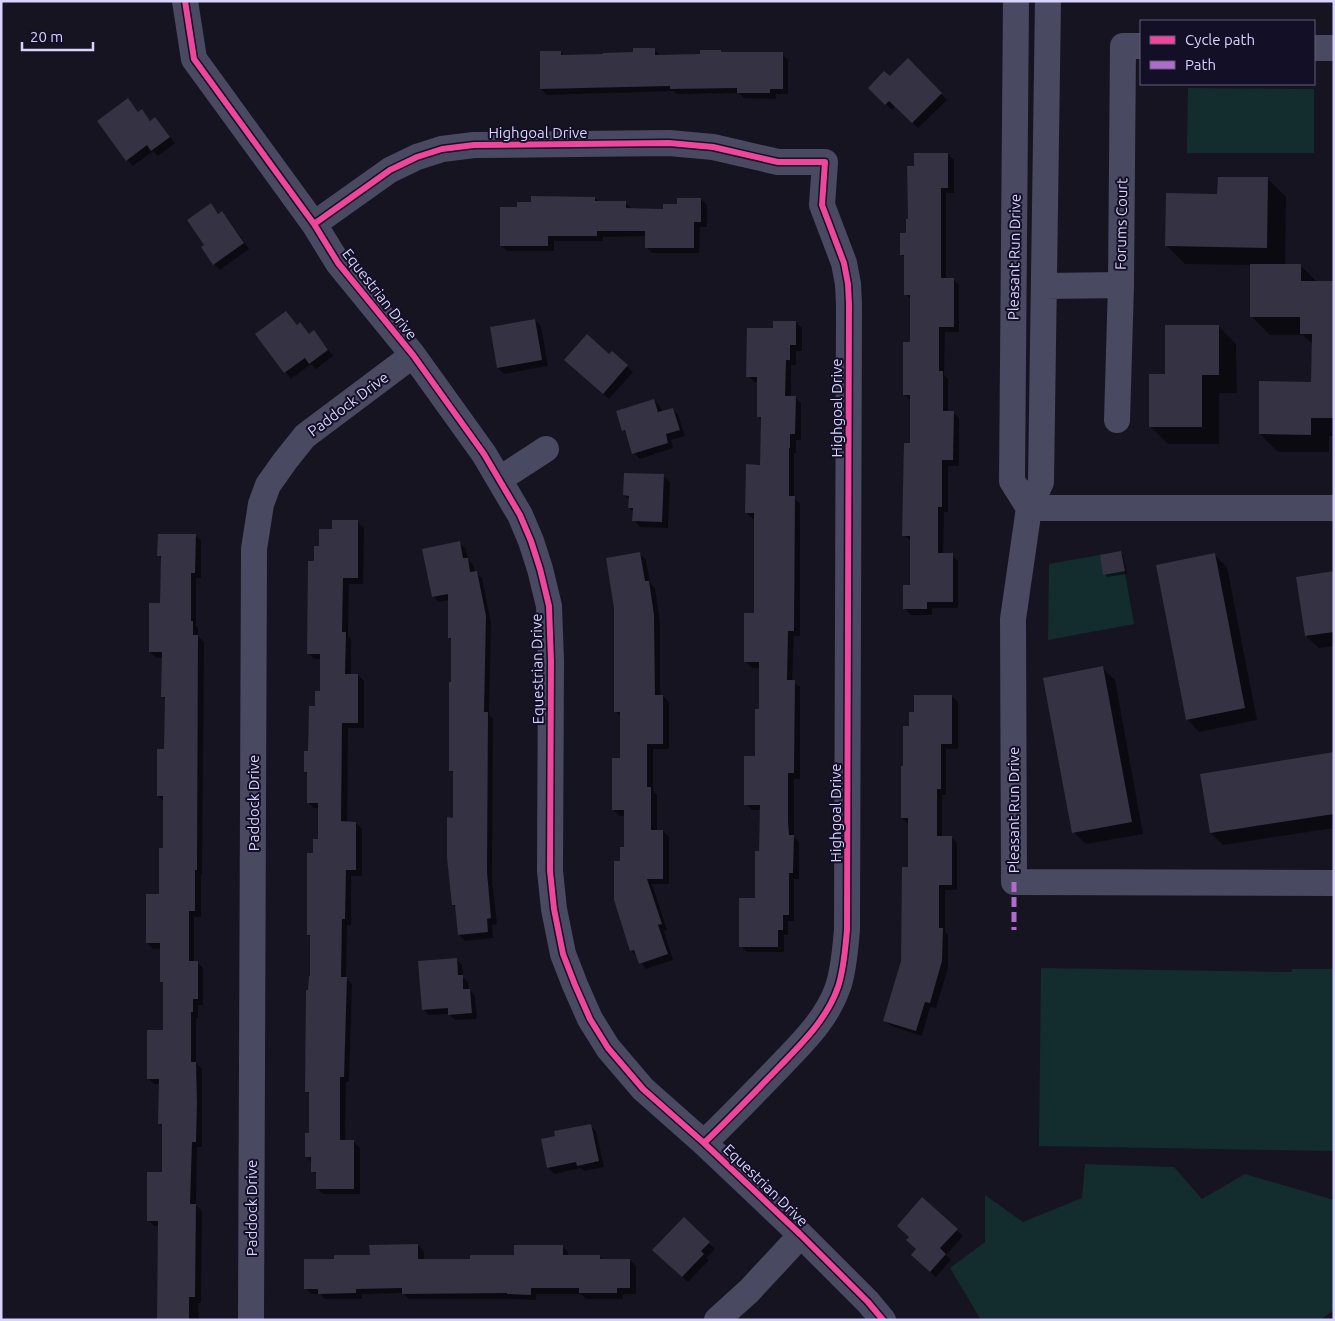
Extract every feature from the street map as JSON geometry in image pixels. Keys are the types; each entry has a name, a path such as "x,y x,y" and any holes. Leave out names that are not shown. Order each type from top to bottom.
{"street":[{"name":"Equestrian Drive","path":"185,1 194,59 314,224 338,263 413,355 484,454 520,514 531,541 549,606 552,661 550,871 554,909 563,954 590,1019 608,1048 643,1088 801,1235 884,1320"},
{"name":"Pleasant Run Drive","path":"1016,1 1012,482 1029,508"},
{"name":"Pleasant Run Drive","path":"1048,1 1041,482 1029,508 1013,619 1014,882 1334,883"},
{"name":"Forums Court","path":"1117,420 1121,285 1123,46 1140,46"},
{"path":"1315,48 1334,48"},
{"name":"Highgoal Drive","path":"314,224 390,170 417,157 442,149 474,145 669,143 713,147 778,162 826,162 822,206 844,263 849,304 847,920 845,955 838,988 822,1019 811,1034 704,1143"},
{"path":"1044,286 1121,285"},
{"name":"Paddock Drive","path":"251,1320 254,548 256,528 261,504 268,485 305,436 413,355"},
{"path":"500,478 546,449"},
{"path":"1029,508 1334,508"},
{"path":"717,1320 749,1291 801,1235"}],"green space":[{"path":"1188,88 1314,89 1314,153 1187,153"},
{"path":"1121,551 1134,624 1048,640 1049,564"},
{"path":"1041,968 1292,972 1292,969 1334,969 1334,1151 1039,1146"},
{"path":"1085,1164 1174,1167 1202,1199 1245,1174 1334,1200 1334,1310 1320,1320 981,1320 950,1268 985,1242 985,1195 1023,1222 1082,1198"}],"building":[{"path":"633,48 655,48 655,55 700,54 700,50 783,52 783,89 770,89 770,93 737,93 737,88 670,89 670,86 540,89 540,51 561,51 561,55 603,54 633,52"},
{"path":"908,58 942,93 912,123 889,101 885,105 868,88 884,71 890,76"},
{"path":"128,98 138,112 142,109 150,121 155,117 170,137 151,151 147,145 126,161 97,121"},
{"path":"914,153 948,153 948,188 941,188 941,278 954,278 954,327 939,327 939,371 943,371 943,411 954,411 953,460 942,460 942,507 938,507 938,553 953,553 953,602 927,602 927,609 903,609 903,585 910,585 910,536 902,536 904,443 910,443 910,395 903,395 903,342 910,342 910,295 904,295 904,255 900,255 900,233 906,233 906,219 908,219 907,166 914,166"},
{"path":"1218,177 1268,177 1267,248 1165,246 1166,193 1217,194"},
{"path":"531,196 595,197 595,201 626,201 626,208 663,209 663,204 677,204 677,198 701,198 701,222 694,222 694,248 645,248 645,231 597,231 597,236 548,236 548,246 500,246 500,207 517,207 517,202 531,202"},
{"path":"211,203 218,214 222,211 244,243 213,265 201,247 204,245 187,220"},
{"path":"1250,264 1301,264 1301,281 1334,281 1334,418 1311,418 1311,435 1259,434 1259,381 1311,382 1312,334 1300,334 1300,317 1250,317"},
{"path":"286,311 297,325 300,322 309,334 314,330 328,350 309,364 305,358 284,373 255,334"},
{"path":"535,319 542,360 497,368 490,327"},
{"path":"773,321 796,321 796,345 790,345 790,360 786,360 785,396 796,396 795,434 790,434 789,448 789,496 795,496 794,631 788,631 787,680 795,680 794,773 788,773 789,835 794,835 793,873 789,873 789,915 783,915 783,930 778,930 778,947 739,947 739,898 755,898 755,851 759,851 760,805 744,805 744,756 755,756 755,709 759,709 759,662 744,662 744,613 754,613 754,513 745,513 746,464 760,465 761,417 757,417 757,377 746,377 747,328 773,328"},
{"path":"1165,325 1219,325 1219,375 1202,375 1202,427 1149,427 1149,374 1165,374"},
{"path":"587,334 609,354 612,351 628,365 603,394 564,360"},
{"path":"654,399 658,412 673,408 680,430 666,434 668,443 632,454 625,430 622,431 616,411"},
{"path":"624,473 664,474 662,522 632,521 633,508 628,508 629,496 623,495"},
{"path":"332,520 358,520 358,578 343,578 342,632 346,632 345,674 358,674 358,723 342,723 341,821 356,822 356,870 346,870 345,919 342,919 341,977 347,977 344,1077 340,1077 340,1140 354,1140 354,1189 316,1189 316,1172 311,1172 311,1157 305,1157 305,1133 309,1133 309,1092 305,1092 306,990 308,990 310,976 310,935 307,935 307,853 313,853 313,839 318,839 318,803 307,803 307,772 304,772 304,751 308,751 309,706 315,706 315,691 320,691 320,654 307,654 308,561 314,561 314,546 319,546 319,529 332,529"},
{"path":"158,534 196,534 195,573 191,573 191,621 193,621 193,635 198,635 197,870 195,870 195,911 189,911 189,961 198,961 198,999 193,999 193,1012 191,1012 191,1062 196,1062 197,1103 196,1142 192,1142 190,1204 196,1204 195,1297 189,1297 189,1320 157,1320 158,1221 147,1221 147,1172 162,1172 162,1124 158,1124 159,1079 147,1079 147,1030 163,1030 163,982 160,982 160,943 146,943 146,894 159,894 159,848 163,848 163,796 157,796 157,749 164,749 165,697 161,697 162,652 149,652 149,603 160,603 161,556 157,556"},
{"path":"460,541 463,558 468,558 470,572 477,571 486,616 484,712 488,712 487,872 491,918 487,919 488,932 458,935 455,905 452,905 447,858 447,817 453,818 453,771 449,771 451,638 448,638 448,594 432,597 422,549"},
{"path":"1121,551 1125,571 1103,575 1100,555"},
{"path":"640,552 645,581 649,581 654,615 655,695 663,695 663,744 647,744 647,787 651,787 651,830 663,830 663,879 647,879 662,924 658,925 668,954 639,964 634,950 630,951 614,900 614,861 620,861 620,847 624,847 624,810 612,810 612,758 620,758 620,712 614,712 614,608 606,558"},
{"path":"1215,553 1245,708 1186,720 1156,565"},
{"path":"1334,571 1334,632 1305,636 1296,577"},
{"path":"1103,666 1132,822 1072,833 1043,678"},
{"path":"914,695 952,695 952,744 941,744 941,789 937,789 937,836 952,836 952,885 939,885 939,928 943,928 942,961 930,1003 925,1002 916,1031 883,1021 901,961 902,867 908,867 908,818 901,818 901,766 903,766 903,726 909,726 909,712 914,712"},
{"path":"1334,752 1334,814 1210,833 1200,774"},
{"path":"457,958 458,975 463,975 463,989 470,989 472,1013 448,1015 448,1008 422,1010 418,961"},
{"path":"591,1124 599,1161 577,1166 576,1162 547,1168 541,1139 555,1136 554,1131"},
{"path":"922,1197 958,1229 940,1248 946,1254 930,1272 911,1255 916,1249 906,1240 909,1237 897,1226"},
{"path":"684,1217 710,1242 701,1251 704,1254 682,1277 652,1250"},
{"path":"418,1244 418,1259 470,1259 470,1255 514,1255 514,1245 563,1245 563,1255 600,1255 600,1259 630,1259 630,1288 617,1288 617,1293 579,1293 579,1288 531,1288 531,1295 507,1293 402,1294 402,1288 356,1289 356,1293 318,1294 318,1289 304,1289 304,1259 334,1259 334,1255 370,1255 369,1245"}],"marked path":[{"path":"1014,882 1014,930"}],"cycle path":[{"path":"185,1 194,59 314,224 338,263 413,355 484,454 520,515 531,541 549,606 551,661 550,871 554,909 563,954 590,1019 608,1048 643,1089 704,1143 801,1235 868,1302 883,1320"},
{"path":"314,224 390,170 417,157 442,149 474,145 669,143 713,147 778,162 825,162 822,205 844,263 849,304 847,930 844,959 838,987 821,1020 797,1048 704,1143"}]}
